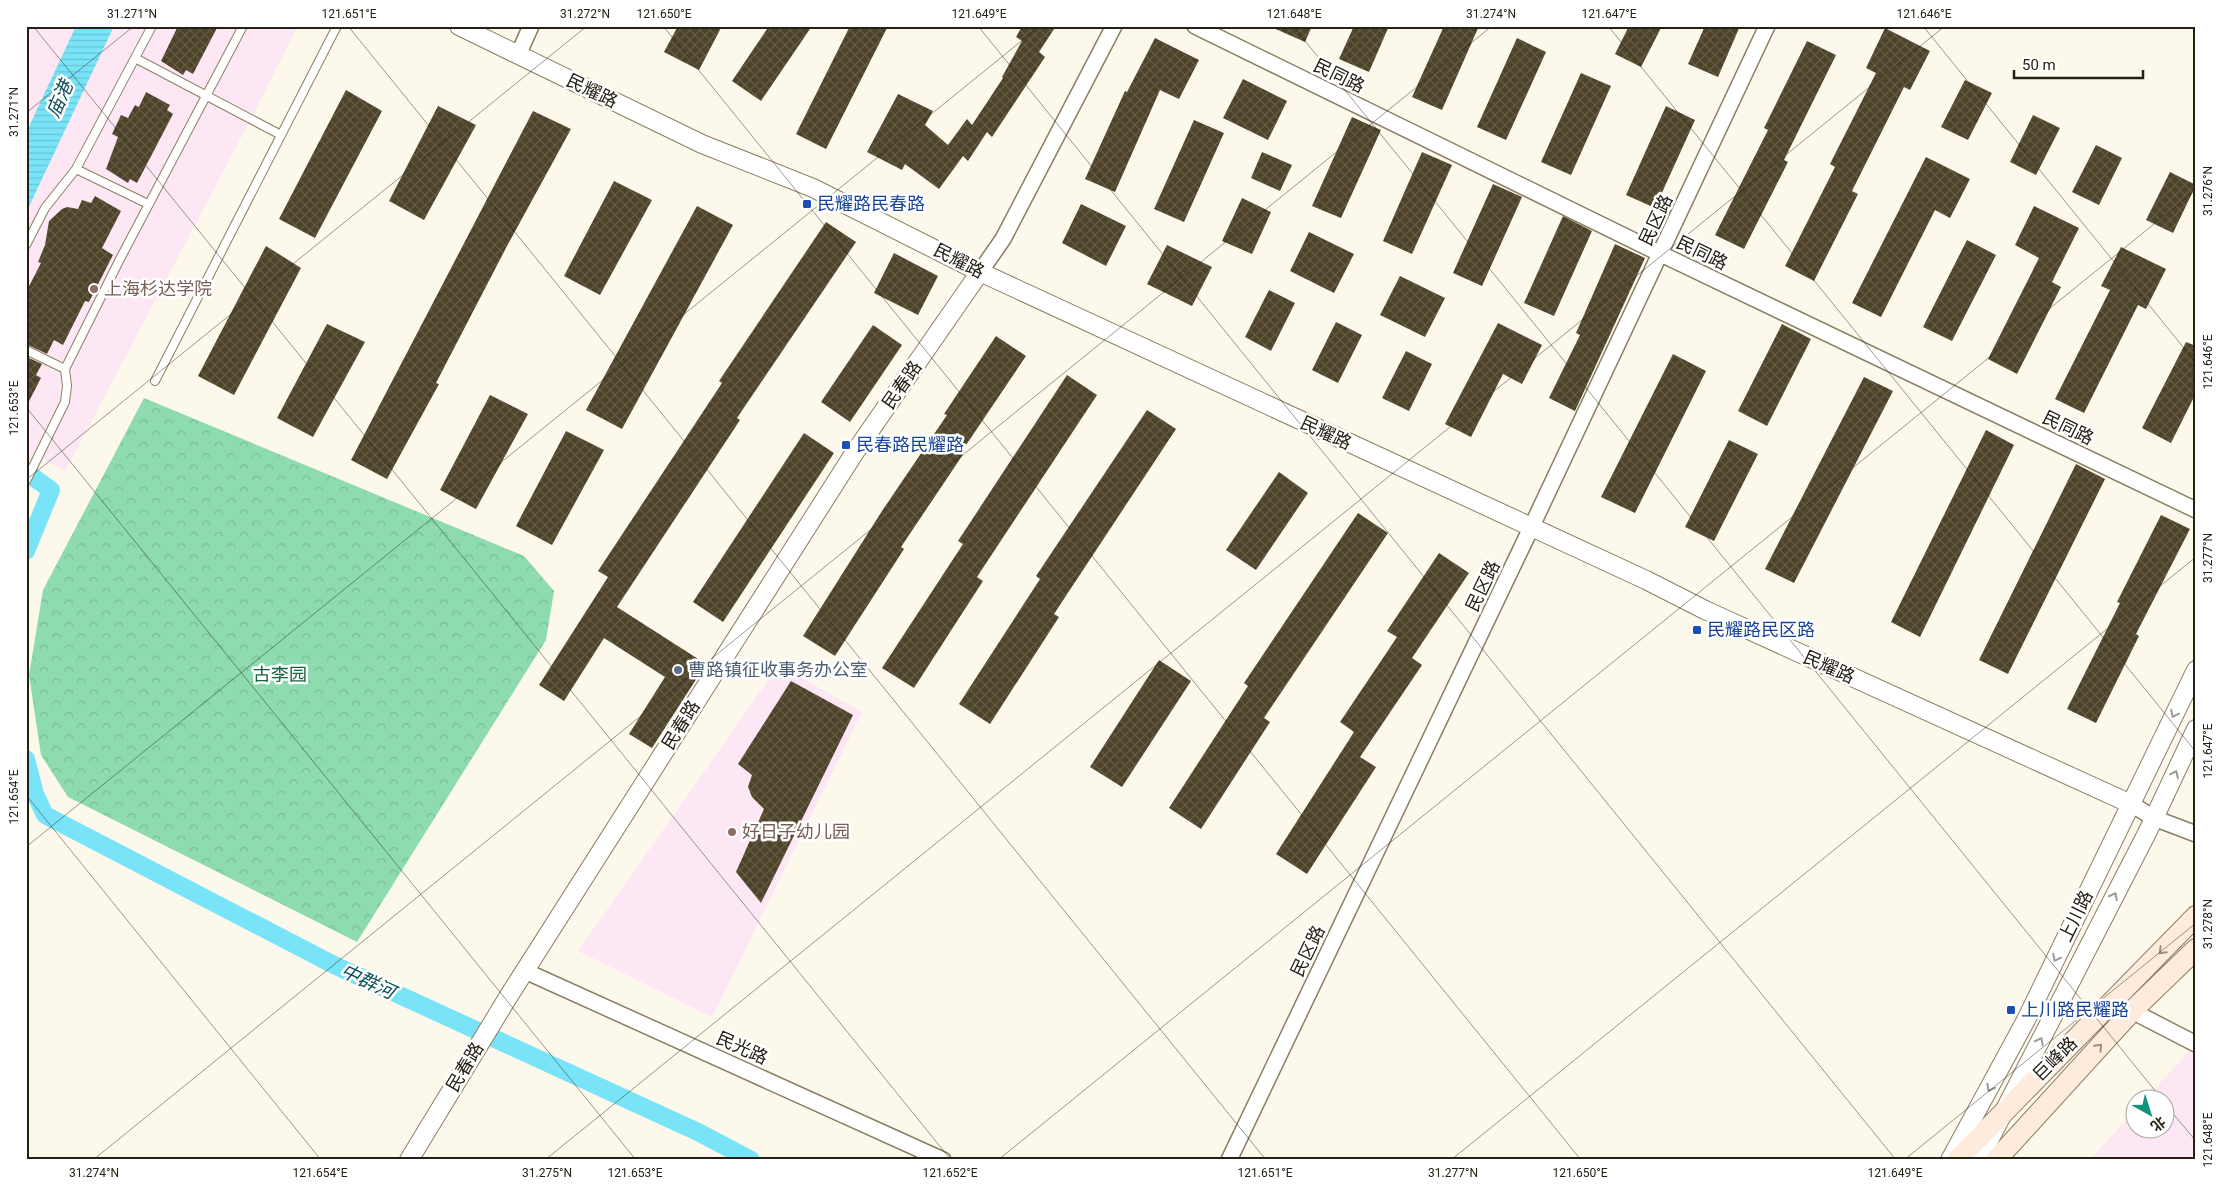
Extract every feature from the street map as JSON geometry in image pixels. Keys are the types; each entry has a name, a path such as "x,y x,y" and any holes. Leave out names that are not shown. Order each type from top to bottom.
{"main road":[{"name":"巨峰路","path":"1957,1160 2003,1113 2022,1086 2196,916"},
{"name":"巨峰路","path":"1996,1160 2132,1011 2196,949"}],"street":[{"name":"民耀路","path":"459,26 702,144 813,188 980,272 1646,580 1705,610 2131,804 2154,818 2196,834"},
{"path":"518,55 531,26"},
{"path":"980,272 1003,239 1114,26"},
{"name":"民同路","path":"1195,26 1661,254 2196,510"},
{"name":"民区路","path":"1229,1160 1532,528 1767,26"},
{"name":"民春路","path":"409,1160 510,994 855,452 980,272"},
{"name":"上川路","path":"1950,1160 2013,1045 2196,670"},
{"name":"上川路","path":"2022,1086 2196,729"},
{"name":"民光路","path":"526,970 943,1160"},
{"path":"2132,1011 2196,1044"},
{"path":"2013,1045 2011,1068 2022,1086 2044,1096 2054,1096"},
{"path":"1979,1160 2003,1113"}],"lane":[{"path":"26,245 45,208 76,169 152,26"},
{"path":"26,481 43,450 65,402 67,386 65,369 148,204 244,26"},
{"path":"155,381 337,26"},
{"path":"135,58 281,135"},
{"path":"76,169 148,204"},
{"path":"26,350 65,369"}],"shaded area":[{"name":"上海杉达学院","path":"26,26 298,26 251,119 65,471 43,459 26,500"},
{"name":"好日子幼儿园","path":"779,665 862,712 712,1017 578,951"},
{"path":"2196,1044 2196,1160 2090,1160 2124,1122 2124,1138 2174,1138 2174,1088 2155,1088"}],"green space":[{"name":"古李园","path":"144,398 524,556 554,591 546,640 357,942 68,797 41,755 29,675 43,590"}],"water":[{"name":"庙港","path":"76,26 114,26 26,213 26,133"}],"building":[{"path":"178,26 218,26 193,74 186,70 183,75 161,61"},
{"path":"678,26 722,26 699,70 664,52"},
{"path":"769,26 812,26 761,101 732,81"},
{"path":"850,26 888,26 826,149 796,134"},
{"path":"1022,26 1056,26 1039,52 1045,57 992,137 987,132 968,161 963,156 939,189 905,164 902,170 867,152 898,94 933,111 925,125 948,145 967,119 972,125 1003,78 1022,41 1016,37"},
{"path":"1269,26 1312,26 1305,42"},
{"path":"1354,26 1389,26 1369,72 1339,59"},
{"path":"1444,26 1479,26 1442,110 1412,97"},
{"path":"1629,26 1662,26 1641,67 1615,54"},
{"path":"1705,26 1740,26 1718,77 1688,64"},
{"path":"1885,28 1930,51 1910,90 1904,87 1852,191 1858,194 1814,281 1785,266 1835,167 1830,164 1876,73 1866,68"},
{"path":"1155,38 1199,60 1179,99 1160,90 1115,192 1085,179 1125,91 1127,92"},
{"path":"1517,38 1546,52 1506,140 1477,127"},
{"path":"1807,41 1836,55 1784,160 1788,162 1744,249 1715,235 1768,130 1764,128"},
{"path":"1581,73 1611,86 1571,175 1541,162"},
{"path":"1243,79 1287,101 1268,140 1223,118"},
{"path":"1965,80 1992,93 1968,140 1941,127"},
{"path":"346,90 382,111 315,238 279,219"},
{"path":"146,92 170,105 167,110 173,114 137,183 130,179 128,183 106,169 118,137 112,134 121,115 128,118 135,105 139,107"},
{"path":"438,106 476,125 424,220 389,201"},
{"path":"1666,106 1695,120 1655,208 1626,195"},
{"path":"533,111 571,129 507,246 436,383 439,384 387,479 351,460"},
{"path":"2033,115 2060,128 2036,175 2010,162"},
{"path":"1352,117 1381,130 1341,218 1312,206"},
{"path":"1194,120 1224,133 1184,222 1154,209"},
{"path":"2096,145 2122,158 2099,205 2072,192"},
{"path":"1262,152 1292,165 1280,191 1251,178"},
{"path":"1422,152 1452,165 1412,254 1383,241"},
{"path":"1926,157 1970,179 1950,218 1935,210 1881,317 1852,303"},
{"path":"2170,172 2196,185 2173,233 2146,220"},
{"path":"614,181 652,200 600,295 564,276"},
{"path":"1493,184 1522,197 1482,286 1453,273"},
{"path":"95,196 121,211 102,248 113,255 89,302 85,301 63,345 54,340 47,354 26,344 26,292 41,263 38,262 45,245 49,221 62,209 67,207 78,209 82,200 91,203"},
{"path":"1242,198 1271,212 1252,254 1222,241"},
{"path":"1081,204 1126,226 1106,266 1062,243"},
{"path":"697,206 733,225 622,429 586,410"},
{"path":"2034,206 2079,228 2052,282 2061,287 2017,374 1988,359 2039,258 2015,245"},
{"path":"1563,216 1592,231 1554,316 1524,303"},
{"path":"826,222 856,242 737,418 740,420 617,607 706,664 652,748 629,734 665,677 604,638 564,701 539,685 608,577 598,571 722,383 719,381"},
{"path":"1309,232 1354,254 1334,293 1290,271"},
{"path":"1967,240 1996,255 1952,341 1923,327"},
{"path":"1615,244 1645,258 1575,411 1549,398 1580,335 1576,333"},
{"path":"1167,245 1212,267 1192,306 1147,284"},
{"path":"266,246 301,268 234,395 198,376"},
{"path":"2121,247 2166,269 2146,309 2138,305 2084,413 2055,399 2110,290 2101,286"},
{"path":"894,253 938,276 918,315 874,293"},
{"path":"1400,276 1445,298 1425,337 1380,315"},
{"path":"1269,290 1295,303 1271,351 1245,337"},
{"path":"1336,322 1362,335 1338,383 1312,370"},
{"path":"1498,323 1542,345 1522,384 1503,374 1471,437 1445,424"},
{"path":"327,324 365,342 313,437 277,418"},
{"path":"1782,324 1811,339 1767,426 1738,411"},
{"path":"873,325 902,345 850,422 821,402"},
{"path":"996,336 1026,356 962,451 964,453 901,547 904,549 835,656 803,636 882,511 947,415 944,414"},
{"path":"2186,342 2196,346 2196,393 2171,443 2142,428"},
{"path":"1406,351 1432,364 1409,411 1382,398"},
{"path":"1673,354 1706,371 1635,513 1601,497"},
{"path":"29,358 42,364 36,375 41,378 26,407 26,362"},
{"path":"1067,375 1097,395 977,577 983,581 914,688 882,668 963,544 958,541"},
{"path":"1864,377 1893,391 1794,583 1765,569"},
{"path":"490,395 528,414 476,509 440,490"},
{"path":"1147,410 1176,429 1054,614 1059,617 990,724 959,704 1040,579 1036,576"},
{"path":"1986,430 2014,445 1920,637 1891,622"},
{"path":"566,431 604,450 552,545 516,526"},
{"path":"804,433 834,453 723,622 693,602"},
{"path":"1729,440 1758,454 1714,541 1685,527"},
{"path":"2076,464 2105,479 2008,674 1979,660"},
{"path":"1279,472 1308,493 1256,570 1226,550"},
{"path":"1358,513 1388,533 1264,718 1270,722 1201,829 1169,808 1248,686 1244,683"},
{"path":"2161,515 2190,529 2136,634 2139,636 2096,723 2067,709 2120,603 2117,602"},
{"path":"1439,553 1469,573 1412,658 1422,665 1360,757 1376,767 1307,874 1276,854 1354,732 1340,722 1397,637 1387,631"},
{"path":"1159,660 1191,681 1122,787 1090,767"},
{"path":"791,681 853,715 761,903 736,872 764,809 752,797 748,787 752,775 738,764"}],"waterway":[{"name":"中群河","path":"26,472 51,490 26,551"},
{"name":"中群河","path":"26,759 35,794 45,815 334,965 698,1132 751,1160"}],"place":[{"name":"民耀路民春路","path":"807,204"},
{"name":"上海杉达学院","path":"94,289"},
{"name":"民春路民耀路","path":"846,445"},
{"name":"民耀路民区路","path":"1697,630"},
{"name":"曹路镇征收事务办公室","path":"678,670"},
{"name":"好日子幼儿园","path":"732,832"},
{"name":"上川路民耀路","path":"2011,1010"}]}
